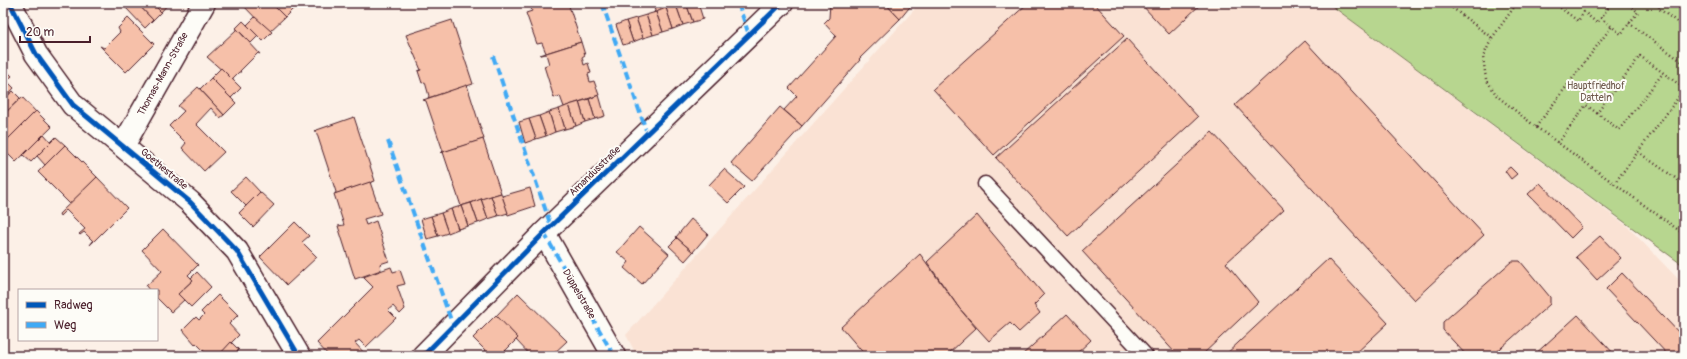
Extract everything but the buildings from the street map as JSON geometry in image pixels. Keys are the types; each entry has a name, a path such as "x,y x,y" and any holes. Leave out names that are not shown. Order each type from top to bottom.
{"street":[{"name":"Goethestraße","path":"10,3 36,54 73,105 190,202 237,251 299,356"},
{"name":"Thomas-Mann-Straße","path":"123,146 204,3"},
{"name":"Amandusstraße","path":"423,356 544,233 782,3"},
{"name":"Düppelstraße","path":"544,233 614,356"}],"lane":[{"path":"985,184 1146,356"}],"path":[{"path":"1446,3 1492,38"},
{"path":"1518,3 1492,38 1483,57 1486,79 1497,96 1536,127 1684,234"},
{"path":"1554,3 1578,21 1584,12 1597,23 1612,3"},
{"path":"1601,3 1608,8"},
{"path":"1601,18 1621,34 1638,12 1626,3"},
{"path":"1661,3 1658,8 1684,27"},
{"path":"1630,23 1684,63"},
{"path":"1536,127 1612,26"},
{"path":"1597,113 1640,56 1684,89 1614,184"},
{"path":"1558,143 1586,105 1619,130 1663,73"},
{"path":"1638,152 1684,184"},
{"path":"1680,158 1684,161"}],"shaded area":[{"path":"920,3 1328,3 1627,226 1684,285 1684,356 637,356 626,335"}],"green space":[{"name":"Hauptfriedhof Datteln","path":"1328,3 1684,3 1684,266"}],"marked path":[{"path":"602,3 647,133"},
{"path":"738,3 749,35"},
{"path":"493,56 551,226"},
{"path":"388,141 453,326"},
{"path":"544,233 614,356"}],"cycle path":[{"path":"10,3 36,54 73,105 190,202 237,251 299,356"},
{"path":"423,356 544,233 782,3"}]}
